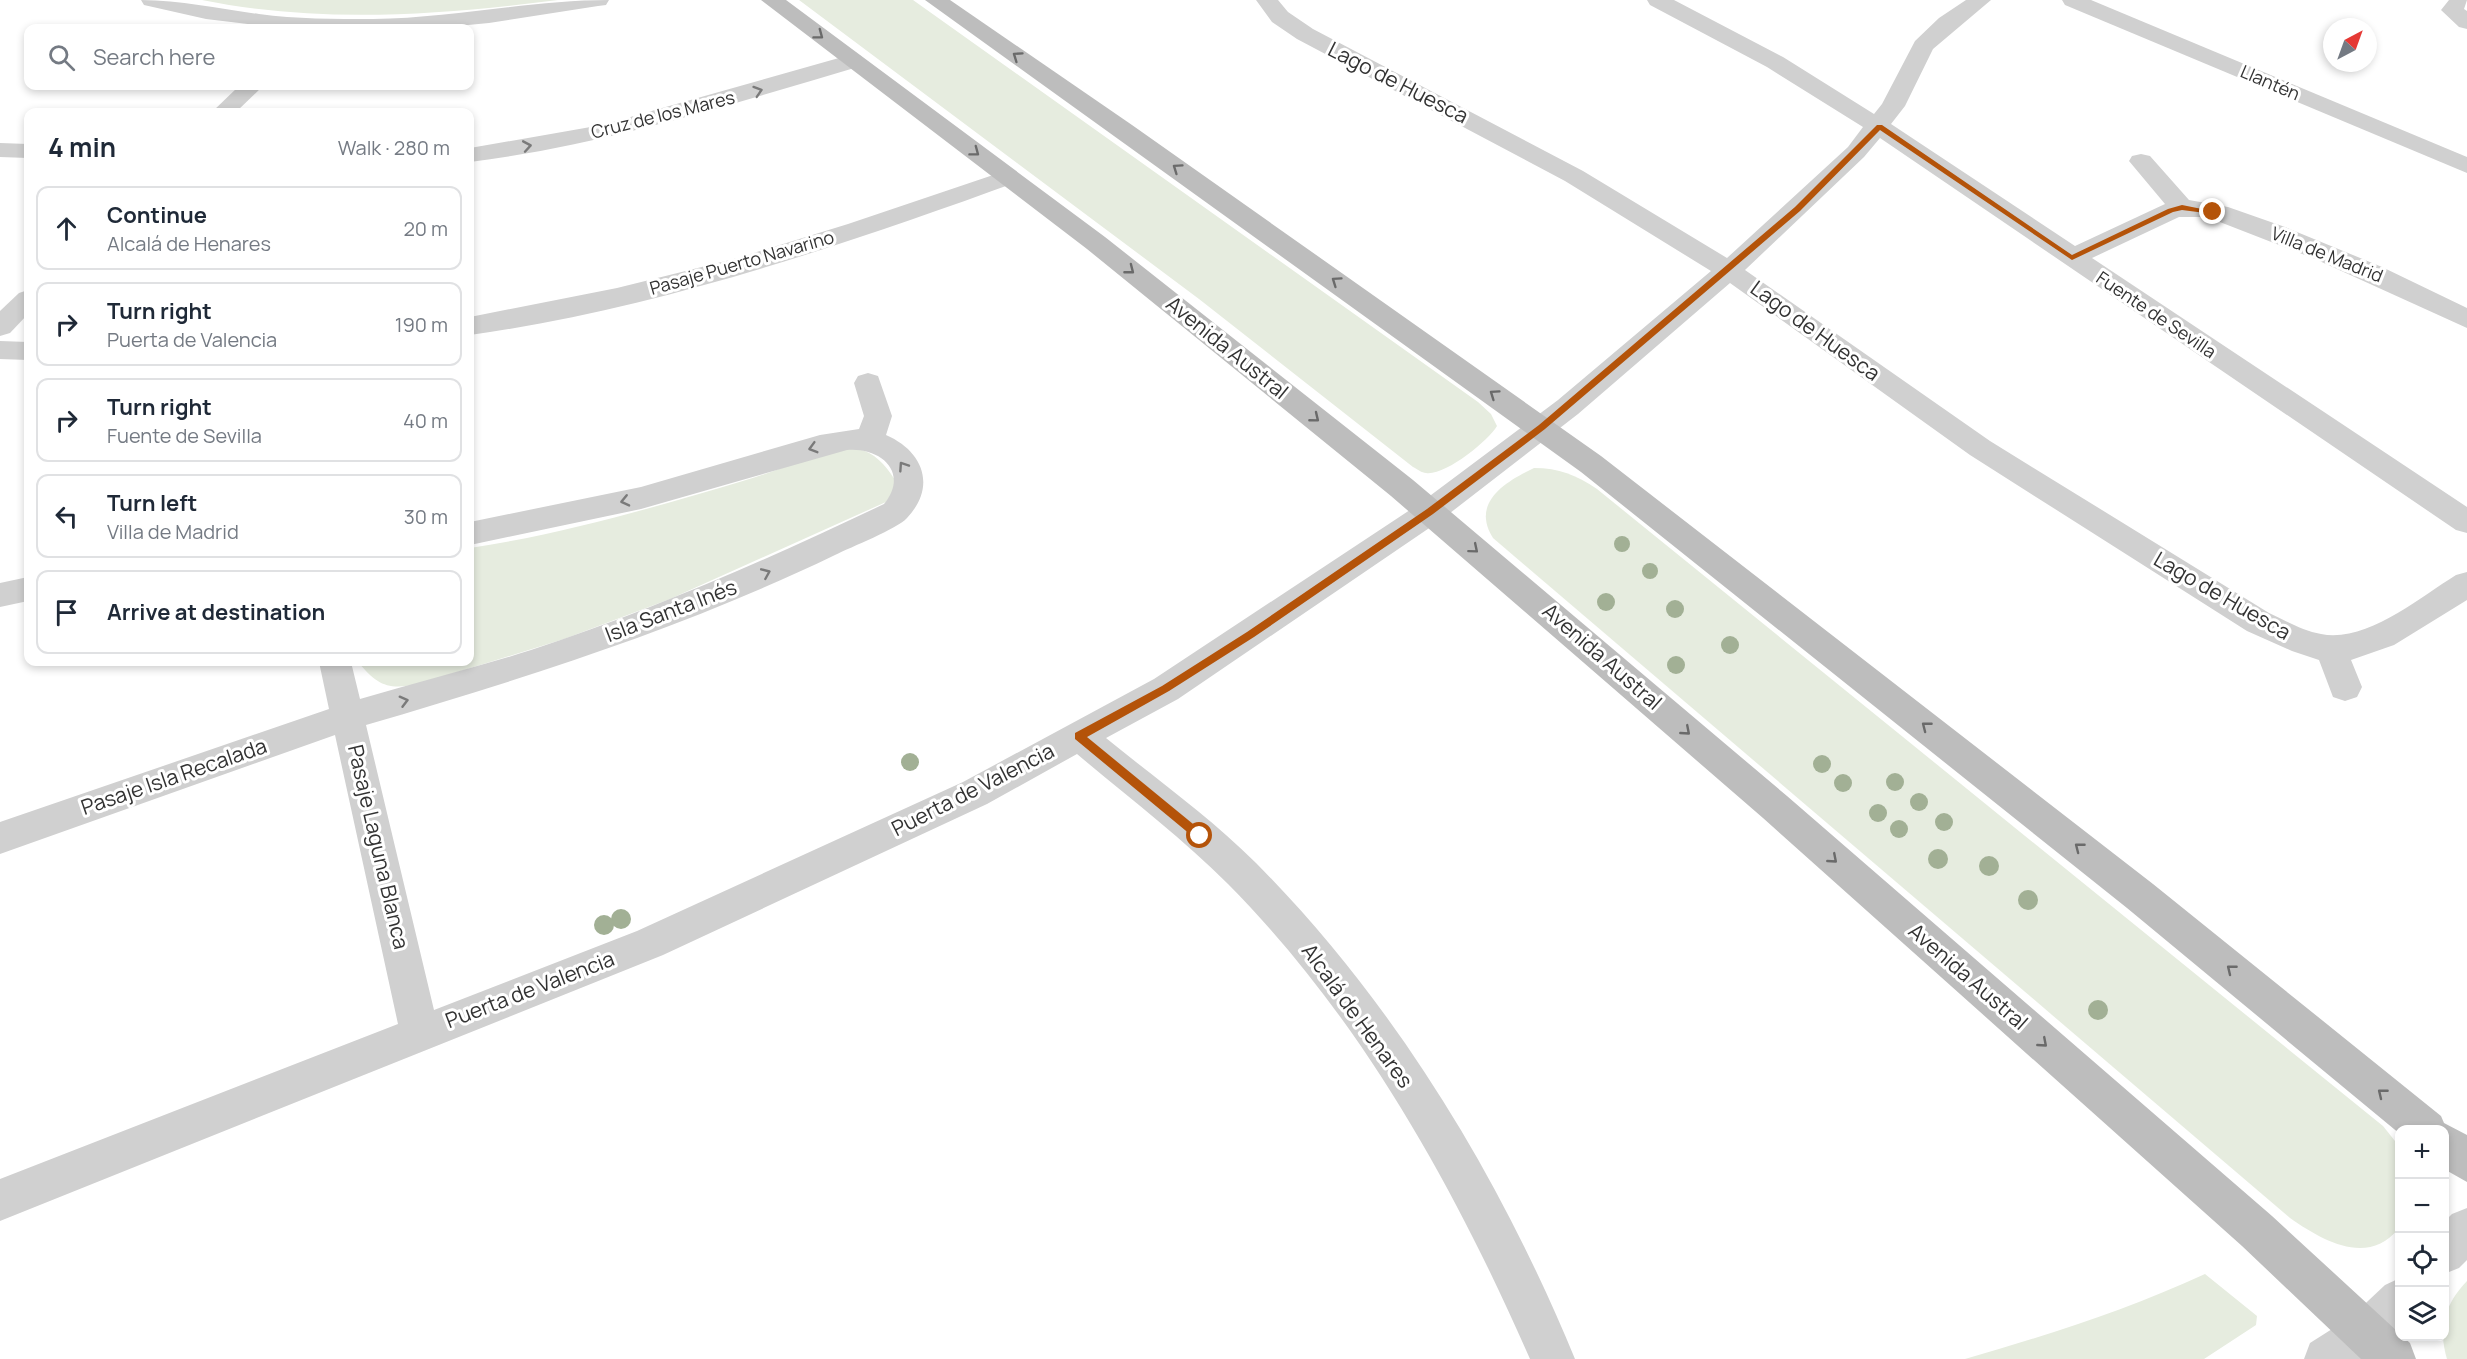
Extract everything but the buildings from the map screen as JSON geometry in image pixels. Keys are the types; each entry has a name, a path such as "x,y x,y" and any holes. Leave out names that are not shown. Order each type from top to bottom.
{"main road":[{"name":"Avenida Austral","path":"772,0 1180,309 1430,512 1775,807 2257,1232 2381,1346"},
{"path":"936,0 1542,427 1933,732 2421,1125"},
{"path":"2449,1146 2467,1161"}],"street":[{"path":"152,0 248,18 300,24"},
{"path":"389,24 508,15 598,0"},
{"name":"Lago de Huesca","path":"1267,0 1280,17 1305,34 1574,176 1729,270 1980,448 2197,586 2258,622 2296,639 2331,649 2355,648 2379,637 2467,584"},
{"name":"Fuente de Sevilla","path":"1658,0 1774,62 1879,127 2467,522"},
{"name":"Puerta de Valencia","path":"0,1200 420,1033 531,992 650,943 975,792 1166,688 1430,512 1542,427 1729,270 1798,209 1879,127 1893,106 1923,46 1947,24 1980,0"},
{"name":"Llantén","path":"2073,0 2467,166"},
{"path":"2461,0 2452,10 2467,22"},
{"name":"Cruz de los Mares","path":"474,154 580,136 674,114 853,61"},
{"path":"227,108 248,90"},
{"path":"0,150 24,151"},
{"path":"2072,258 2182,208 2141,161"},
{"name":"Pasaje Puerto Navarino","path":"474,325 626,294 741,265 837,236 1008,177"},
{"name":"Villa de Madrid","path":"2182,208 2213,212 2336,257 2395,282 2467,319"},
{"path":"0,327 24,303"},
{"path":"0,350 24,351"},
{"path":"474,532 694,484 818,446 858,438 870,440 878,416 868,383"},
{"name":"Isla Santa Inés","path":"348,716 534,662 667,614 831,544 895,512 907,498 910,481 908,470 886,448 870,440"},
{"path":"0,595 24,591"},
{"path":"2331,649 2345,687"},
{"name":"Pasaje Laguna Blanca","path":"336,666 420,1033"},
{"name":"Pasaje Isla Recalada","path":"0,838 348,716"},
{"name":"Alcalá de Henares","path":"1079,736 1240,872 1327,970 1356,1009 1438,1135 1491,1230 1553,1359"},
{"path":"2449,1249 2467,1229"},
{"path":"2326,1359 2381,1346 2395,1312"}],"shaded area":[{"path":"202,0 558,0 425,13 335,15 246,8"},
{"path":"799,0 913,0 1478,402 1491,414 1497,426 1476,448 1454,463 1434,472 1421,472 1199,299"},
{"path":"856,448 869,453 887,469 895,480 894,491 886,502 670,599 564,639 419,684 391,686 384,684 362,666 474,666 474,547 609,519 760,476 814,456"},
{"path":"1534,468 1551,469 1567,473 1597,489 2383,1126 2395,1141 2395,1232 2387,1240 2374,1246 2360,1248 2345,1246 2317,1235 2290,1218 1493,538 1487,526 1488,504 1502,487"},
{"path":"2205,1274 2257,1316 2256,1325 2204,1359 1965,1359 2087,1321"},
{"path":"2467,1281 2467,1359 2447,1359 2443,1341 2449,1341 2449,1306"}],"route":[{"path":"1200,836 1079,736 1166,688 1251,634 1430,512 1542,427 1798,209 1856,153 1879,127 2072,258 2170,211 2196,208 2213,212"}]}
